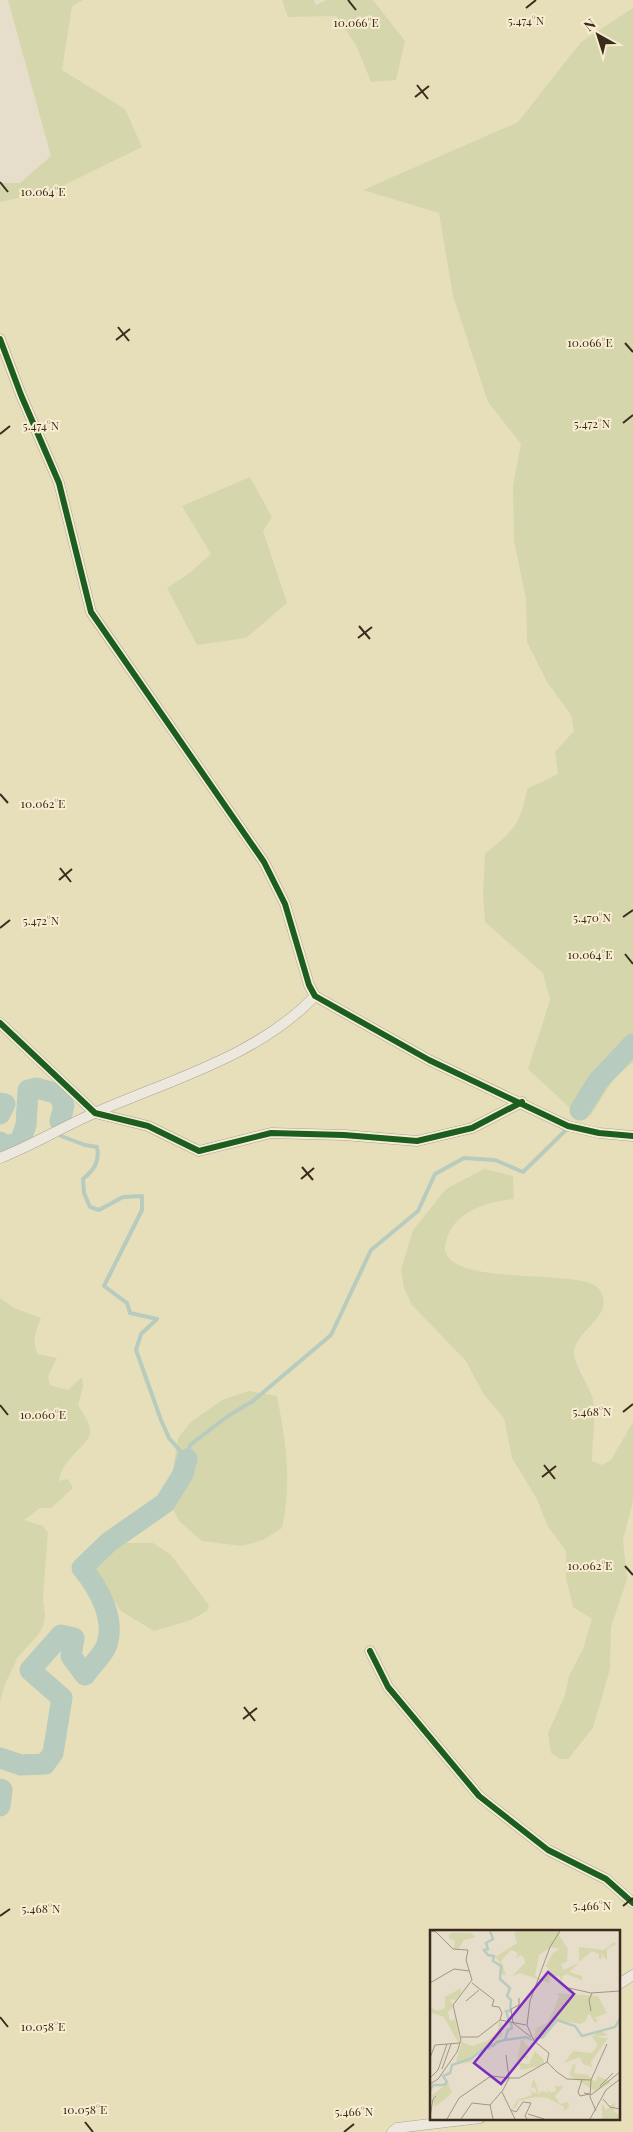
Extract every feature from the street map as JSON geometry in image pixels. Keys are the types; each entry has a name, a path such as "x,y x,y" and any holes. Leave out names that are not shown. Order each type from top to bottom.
{"street":[{"path":"0,339 21,395 59,483 91,612 264,862 285,904 308,985 315,996 429,1060 522,1102 568,1126 599,1133 633,1136"},
{"path":"0,1158 95,1112 232,1054 277,1029 315,996"},
{"path":"0,1023 95,1112 148,1126 199,1151 271,1133 344,1135 417,1141 472,1128 522,1102"},
{"path":"370,1651 388,1687 479,1796 548,1850 606,1879 633,1902"},
{"path":"620,1983 633,1974"},
{"path":"392,2132 397,2128 463,2120"}],"shaded area":[{"path":"83,0 282,0 288,17 336,16 356,45 371,82 381,8 373,0 633,0 633,8 581,42 518,122 363,190 439,213 453,296 488,402 521,444 513,485 514,541 526,599 527,642 547,682 571,715 574,731 555,752 558,774 527,789 524,805 515,829 485,855 485,922 543,973 550,1000 528,1069 613,1080 633,1062 633,1422 611,1460 602,1465 592,1461 593,1399 574,1353 576,1344 597,1320 603,1300 600,1291 594,1283 529,1278 476,1270 454,1265 447,1257 444,1248 450,1230 464,1215 495,1201 514,1199 446,1189 412,1305 466,1361 484,1395 504,1418 512,1458 537,1499 548,1527 566,1551 566,1578 592,1619 583,1649 569,1676 565,1695 548,1733 576,1752 594,1728 610,1669 611,1627 627,1579 623,1540 633,1501 633,2132 0,2132 0,1703 5,1684 18,1657 38,1635 45,1616 43,1596 43,1526 24,1520 40,1508 59,1481 66,1462 88,1440 90,1430 78,1405 83,1387 82,1378 68,1390 50,1385 48,1376 34,1346 34,1336 41,1318 14,1308 0,1298 0,202 54,190 125,109 62,70 72,6","holes":["263,530 287,603 246,638 197,645 167,588 212,554","191,1422 168,1500 178,1438"]}],"green space":[{"path":"8,0 83,0 72,6 62,70 125,109 142,147 54,190 0,202 0,183 20,183 51,156"},
{"path":"282,0 314,0 316,5 326,0 373,0 405,41 396,80 371,82 356,45 336,16 288,17"},
{"path":"633,8 633,1062 613,1080 591,1115 570,1108 528,1069 550,1000 543,973 485,922 483,894 485,854 514,827 521,812 527,789 558,774 555,752 574,731 571,715 547,682 527,642 526,599 514,541 513,485 521,444 488,402 453,296 439,213 363,190 518,122 581,42"},
{"path":"250,477 272,517 263,531 287,603 246,638 197,645 167,588 188,574 211,554 182,506"},
{"path":"484,1169 513,1176 514,1199 495,1202 467,1213 453,1226 445,1244 445,1250 453,1262 470,1269 493,1273 570,1279 588,1283 599,1289 603,1298 603,1307 600,1314 577,1343 574,1351 574,1356 593,1402 592,1461 602,1465 611,1460 633,1422 633,1501 623,1540 627,1579 611,1627 610,1669 593,1728 568,1759 560,1759 551,1753 548,1733 565,1695 569,1676 583,1649 592,1619 573,1607 566,1578 566,1551 548,1527 537,1499 512,1458 504,1418 484,1395 466,1361 412,1305 404,1288 401,1270 413,1230 446,1189"},
{"path":"0,1298 14,1308 41,1318 35,1336 38,1354 57,1358 48,1376 50,1385 68,1390 82,1377 83,1387 78,1405 90,1431 86,1441 70,1458 61,1473 59,1481 68,1479 73,1488 51,1508 40,1508 24,1520 43,1526 48,1533 43,1596 45,1616 43,1626 38,1635 18,1657 5,1684 0,1703"},
{"path":"249,1391 277,1396 287,1462 287,1494 282,1528 263,1540 242,1546 202,1541 179,1521 168,1500 178,1438 191,1422 222,1400"},
{"path":"121,1543 153,1543 171,1555 209,1605 207,1611 191,1620 154,1631 121,1611 94,1573 95,1562"}],"waterway":[{"path":"580,1110 598,1081 633,1044"},
{"path":"0,1142 6,1146 20,1142 26,1125 28,1090 37,1088 58,1094 64,1106 60,1121"},
{"path":"0,1103 5,1104 0,1114"},
{"path":"187,1459 190,1445 228,1416 253,1401 331,1335 371,1250 418,1211 435,1174 464,1158 495,1160 523,1172 568,1128"},
{"path":"61,1136 85,1145 97,1147 97,1161 83,1179 84,1193 90,1207 99,1210 123,1197 142,1196 142,1210 104,1286 127,1303 130,1313 157,1319 141,1334 136,1350 169,1438 187,1459"},
{"path":"0,1758 21,1765 45,1764 53,1753 62,1698 30,1670 61,1635 74,1638 71,1656 85,1675 101,1654 106,1647 109,1637 107,1615 100,1594 82,1568 109,1542 165,1503 183,1474 187,1459"},
{"path":"0,1789 2,1790 0,1806"}],"cycle path":[{"path":"0,339 21,395 59,483 91,612 264,862 285,904 309,985 315,996 429,1060 568,1126 599,1133 633,1136"},
{"path":"0,1023 95,1113 148,1126 199,1151 271,1133 344,1135 417,1141 472,1128 522,1102"},
{"path":"370,1651 388,1687 479,1796 548,1850 606,1879 633,1903"}]}
